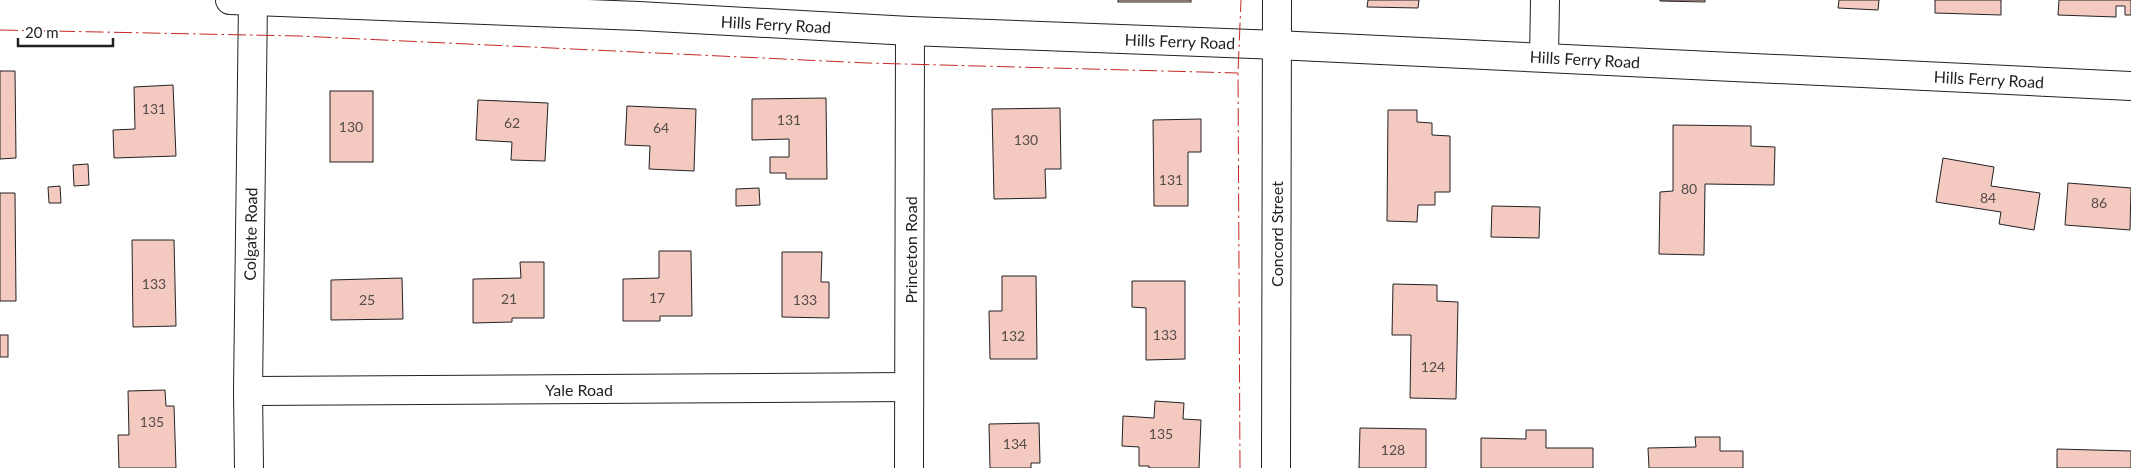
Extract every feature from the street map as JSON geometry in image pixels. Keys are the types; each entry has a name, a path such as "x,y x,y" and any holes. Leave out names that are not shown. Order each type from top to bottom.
{"street":[{"name":"Hills Ferry Road","path":"242,0 639,8 910,31 1544,57 2131,86"},
{"name":"Colgate Road","path":"242,0 249,468"},
{"name":"Concord Street","path":"1276,468 1277,0"},
{"path":"1544,0 1544,57"},
{"name":"Princeton Road","path":"909,468 910,31"},
{"name":"Yale Road","path":"248,391 910,387"}],"building":[{"path":"1118,0 1191,0 1191,2 1118,2"},
{"path":"1368,0 1419,0 1418,8 1367,7"},
{"path":"1705,0 1705,2 1660,1"},
{"path":"1839,0 1879,0 1878,10 1838,8"},
{"path":"1935,0 2001,0 2001,15 1935,13"},
{"path":"2059,0 2131,0 2131,15 2125,15 2125,6 2116,6 2116,17 2058,15"},
{"path":"0,71 15,71 16,158 0,159"},
{"path":"173,85 176,156 114,158 113,130 135,129 134,87"},
{"path":"330,91 373,91 373,162 330,162"},
{"path":"826,98 827,179 786,179 786,173 770,173 770,157 789,157 789,139 752,140 752,99"},
{"path":"478,100 548,103 545,161 511,160 512,142 476,140"},
{"path":"627,106 696,109 694,171 649,169 650,146 625,145"},
{"path":"1060,108 1061,169 1045,169 1046,198 994,199 992,109"},
{"path":"1388,110 1417,110 1417,122 1432,123 1432,135 1450,136 1450,192 1435,192 1435,205 1418,205 1417,222 1387,221"},
{"path":"1201,119 1201,152 1188,152 1188,206 1154,206 1153,120"},
{"path":"1673,125 1751,126 1751,146 1775,147 1774,185 1705,184 1704,255 1659,254 1660,192 1673,191"},
{"path":"1943,158 1994,167 1991,186 2040,193 2034,230 1999,224 2001,212 1936,202"},
{"path":"88,164 89,185 74,186 73,165"},
{"path":"2068,183 2131,188 2130,230 2065,225"},
{"path":"60,186 61,203 49,203 48,187"},
{"path":"759,188 760,205 736,206 736,189"},
{"path":"0,193 15,193 16,301 0,301"},
{"path":"1492,206 1540,207 1539,238 1491,237"},
{"path":"132,240 174,240 176,326 133,327"},
{"path":"659,251 691,251 692,316 660,316 660,321 623,321 623,279 659,278"},
{"path":"782,252 822,252 821,282 829,282 829,318 782,317"},
{"path":"520,262 544,262 544,318 512,318 512,322 473,323 473,279 521,278"},
{"path":"1002,276 1036,276 1037,359 990,359 989,311 1002,311"},
{"path":"402,278 403,319 331,320 331,280"},
{"path":"1132,281 1185,281 1185,359 1146,360 1146,308 1132,307"},
{"path":"1393,284 1437,285 1437,301 1458,302 1456,399 1410,398 1411,335 1392,335"},
{"path":"0,335 8,335 8,357 0,357"},
{"path":"165,390 166,406 174,406 176,468 119,468 118,435 129,435 128,391"},
{"path":"1155,401 1184,403 1183,419 1201,420 1199,468 1149,468 1149,466 1139,466 1139,447 1122,446 1123,416 1154,418"},
{"path":"1039,423 1040,463 1031,463 1031,468 990,468 989,424"},
{"path":"1360,428 1426,429 1426,468 1359,468"},
{"path":"1526,430 1546,430 1546,448 1593,448 1593,468 1481,468 1481,438 1526,439"},
{"path":"1695,437 1720,437 1720,451 1743,451 1743,468 1649,468 1648,448 1696,447"},
{"path":"2057,449 2131,451 2131,468 2057,468"}],"power":[{"path":"1240,468 1238,73 1241,0"},
{"path":"0,30 299,36 867,63 1238,73"}]}
